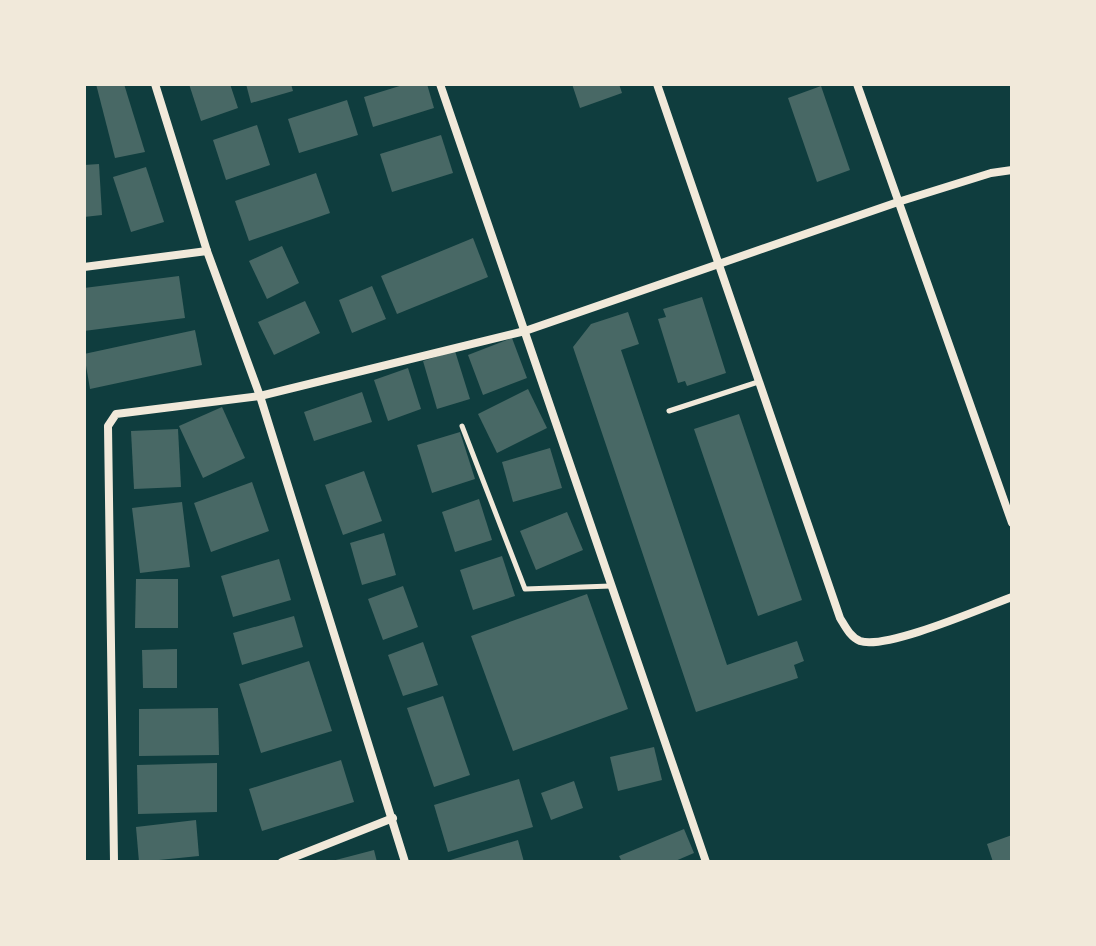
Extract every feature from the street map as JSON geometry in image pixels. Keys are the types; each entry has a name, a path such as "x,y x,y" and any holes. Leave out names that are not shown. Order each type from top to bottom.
{"street":[{"path":"155,84 207,251 260,396 405,862"},
{"path":"440,84 706,862"},
{"path":"657,84 840,618 852,636 860,641 885,642 1012,597"},
{"path":"857,84 1012,523"},
{"path":"114,862 108,426 116,414 260,396 525,331 898,202 991,173 1012,170"},
{"path":"84,267 207,251"},
{"path":"282,862 393,818"}],"lane":[{"path":"669,411 758,382"},
{"path":"462,426 525,589 611,586"}],"building":[{"path":"96,84 124,84 145,152 115,158"},
{"path":"189,84 230,84 238,108 201,121"},
{"path":"246,84 291,84 293,91 251,103"},
{"path":"406,84 427,84 434,108 373,127 364,97"},
{"path":"572,84 619,84 622,93 580,108"},
{"path":"821,86 850,170 817,182 788,98"},
{"path":"347,100 358,135 299,153 288,119"},
{"path":"257,125 270,165 226,180 213,140"},
{"path":"441,135 453,173 392,192 380,154"},
{"path":"99,164 102,215 84,217 84,165"},
{"path":"146,167 164,222 131,232 113,177"},
{"path":"316,173 330,213 249,241 235,201"},
{"path":"473,238 488,277 397,314 381,276"},
{"path":"282,246 299,283 267,299 249,261"},
{"path":"179,276 185,318 84,331 84,288"},
{"path":"372,286 386,319 352,333 339,300"},
{"path":"702,297 726,373 687,386 685,381 678,383 658,319 666,317 663,309"},
{"path":"305,301 320,333 274,355 258,322"},
{"path":"628,312 639,344 621,350 727,665 797,641 804,661 794,665 798,678 696,712 573,347 591,324"},
{"path":"195,330 202,365 90,389 84,354"},
{"path":"512,338 527,378 483,395 468,355"},
{"path":"455,351 470,399 437,409 423,361"},
{"path":"408,368 421,409 388,421 374,380"},
{"path":"528,389 547,428 497,453 478,414"},
{"path":"362,392 372,422 314,441 304,412"},
{"path":"222,407 245,458 203,478 179,426"},
{"path":"739,414 802,600 758,616 694,429"},
{"path":"178,429 181,487 134,489 131,431"},
{"path":"460,432 475,479 432,493 417,445"},
{"path":"550,448 562,488 513,502 502,462"},
{"path":"364,471 382,521 343,535 325,485"},
{"path":"252,482 269,531 211,552 194,503"},
{"path":"479,499 492,540 455,552 442,512"},
{"path":"182,502 190,567 140,573 132,508"},
{"path":"567,512 583,550 536,570 520,531"},
{"path":"384,533 396,575 362,585 350,543"},
{"path":"502,556 515,596 473,610 460,570"},
{"path":"279,559 291,600 233,617 221,576"},
{"path":"136,579 178,579 178,628 135,628"},
{"path":"403,586 418,627 383,640 368,599"},
{"path":"587,594 628,709 513,751 471,636"},
{"path":"294,616 303,647 242,665 233,633"},
{"path":"423,642 438,685 403,696 388,655"},
{"path":"177,649 177,688 143,688 142,650"},
{"path":"309,661 332,731 261,753 239,684"},
{"path":"443,696 470,775 434,787 407,708"},
{"path":"218,708 219,755 139,756 139,709"},
{"path":"654,747 662,780 618,791 610,757"},
{"path":"341,760 354,802 262,831 249,789"},
{"path":"217,763 217,812 138,814 137,765"},
{"path":"519,779 533,827 448,852 434,805"},
{"path":"574,781 583,808 551,820 541,793"},
{"path":"196,820 199,856 139,862 136,827"},
{"path":"684,829 694,853 673,862 622,862 619,856"},
{"path":"1012,835 1012,862 993,862 987,844"},
{"path":"518,840 524,862 447,862 447,861"},
{"path":"374,850 377,862 332,862 332,861"}]}
